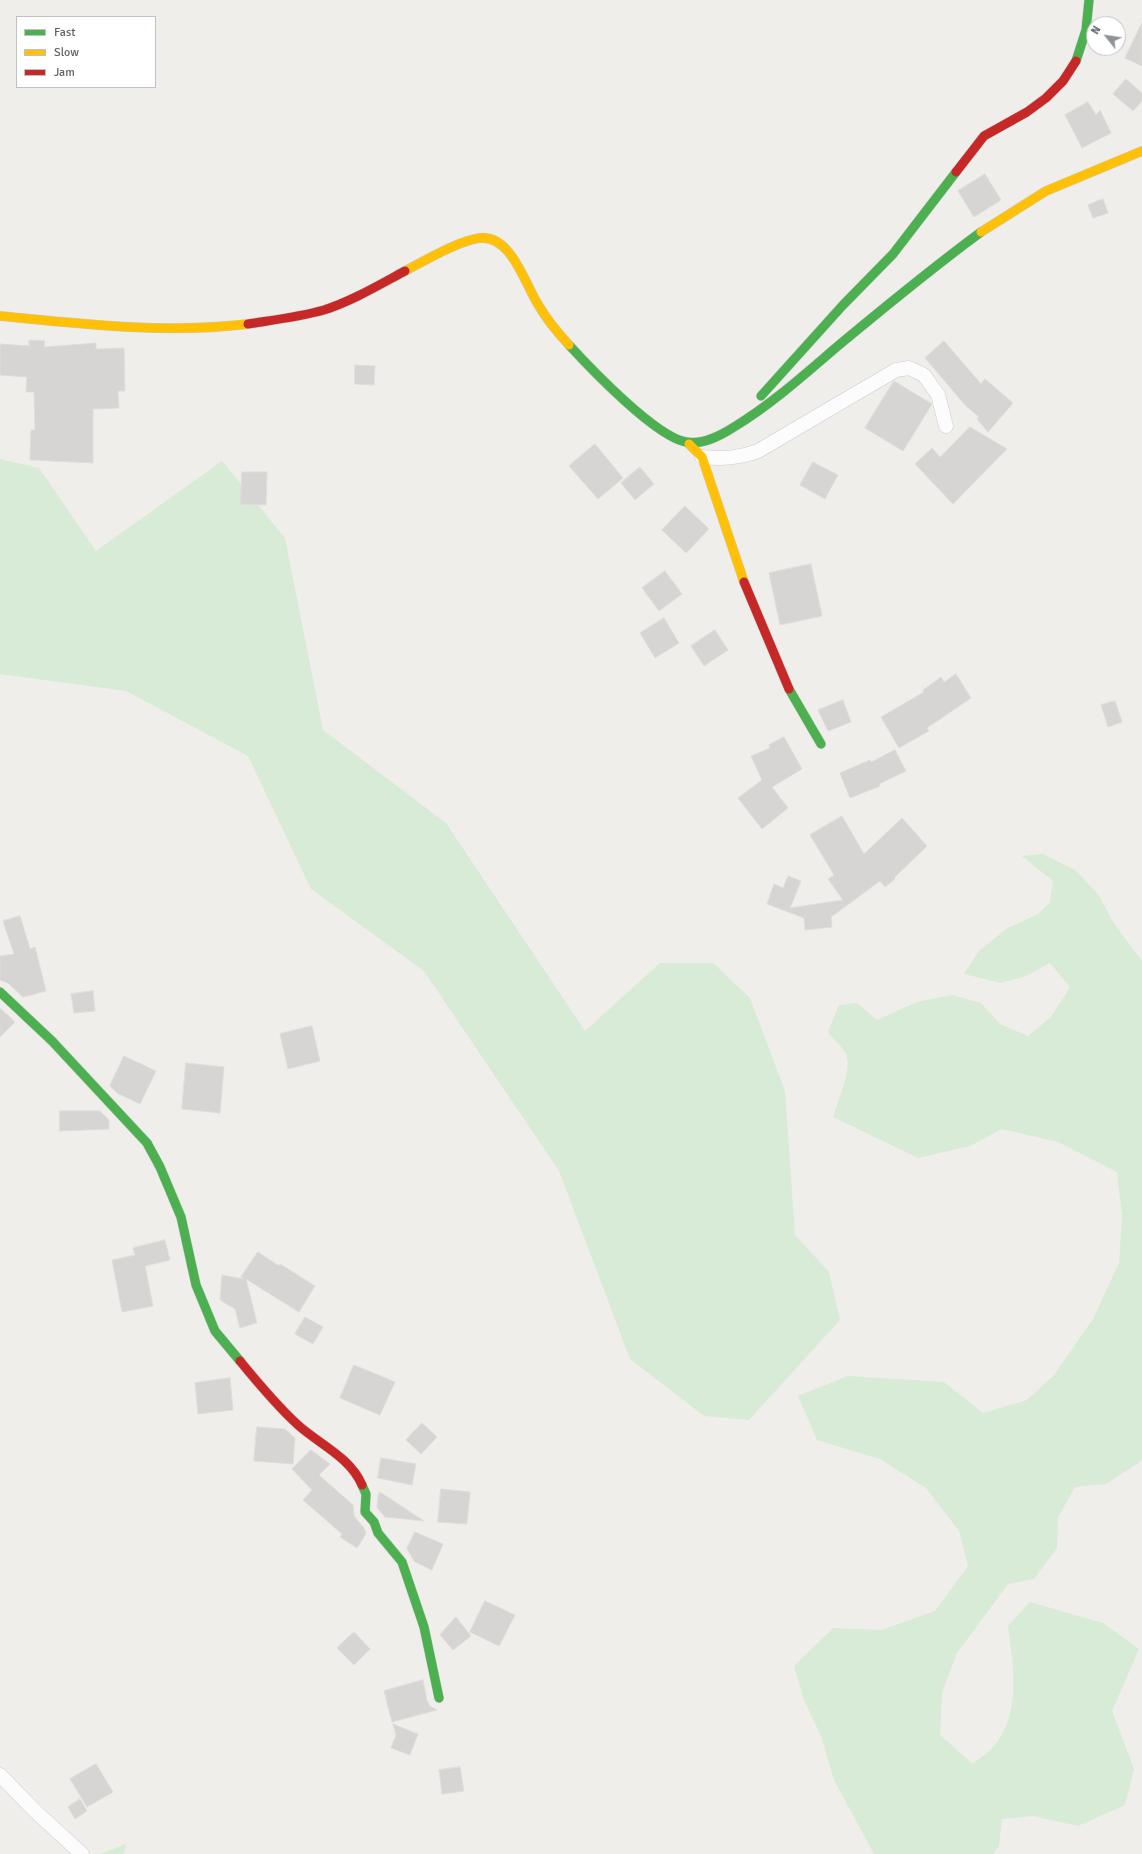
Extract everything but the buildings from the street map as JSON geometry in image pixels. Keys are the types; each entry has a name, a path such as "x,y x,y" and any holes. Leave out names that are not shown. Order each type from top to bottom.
{"street":[{"path":"734,427 838,311 893,254 984,136 1002,124 1027,112 1047,97 1068,76 1079,57 1087,28 1089,0"},
{"path":"689,444 707,440 734,427 786,390 891,303 983,231 1018,206 1062,183 1096,168 1128,159 1142,151"},
{"path":"0,316 143,328 234,326 329,309 371,290 421,262 454,247 480,238 495,239 508,251 522,274 537,304 555,330 650,424 672,438 689,444 702,457 743,580 778,665 787,686 821,744"},
{"path":"702,457 724,459 742,457 758,451 896,370 909,368 924,375 938,395 946,426"},
{"path":"0,992 52,1041 147,1143 160,1167 181,1217 196,1285 215,1331 252,1375 298,1425 339,1456 358,1475 366,1494 365,1512 374,1522 378,1533 402,1562 424,1627 439,1698"},
{"path":"0,1775 35,1811 82,1854"}],"green space":[{"path":"0,459 39,468 96,551 222,461 285,538 323,730 446,823 585,1031 660,963 713,963 750,998 785,1091 795,1235 829,1272 840,1320 749,1420 704,1416 630,1359 559,1171 424,971 311,889 248,756 126,691 0,674"},
{"path":"1043,854 1075,870 1098,894 1115,925 1142,961 1142,1458 1140,1462 1106,1484 1075,1487 1058,1517 1057,1548 1034,1579 1008,1584 957,1653 942,1693 940,1735 973,1764 996,1744 1005,1728 1013,1700 1014,1685 1012,1655 1008,1626 1030,1602 1103,1623 1139,1649 1112,1711 1134,1769 1125,1805 1078,1826 1033,1816 1002,1819 999,1846 993,1854 874,1854 834,1780 821,1736 804,1700 794,1666 833,1628 881,1630 935,1611 968,1566 959,1531 926,1488 880,1459 817,1440 798,1396 848,1376 944,1382 983,1413 1027,1400 1054,1375 1093,1319 1119,1263 1122,1216 1117,1172 1058,1142 1002,1129 970,1146 918,1158 833,1117 844,1086 848,1060 840,1045 828,1032 839,1005 857,1003 877,1020 917,1002 952,995 981,1003 1000,1024 1028,1036 1051,1017 1070,987 1050,963 1026,976 1001,983 964,974 979,951 1006,929 1038,914 1050,902 1053,881 1022,856"},
{"path":"126,1844 124,1854 100,1854"}],"traffic: fast":[{"path":"1076,61 1086,30 1089,0"},
{"path":"761,396 843,305 893,254 956,172"},
{"path":"569,345 624,401 658,428 673,437 686,442 692,443 705,441 729,430 775,399 909,287 981,232"},
{"path":"789,689 821,744"},
{"path":"0,992 52,1041 147,1143 160,1167 181,1217 196,1285 215,1331 240,1361"},
{"path":"362,1485 366,1494 365,1512 374,1522 378,1533 402,1562 424,1627 439,1698"}],"traffic: slow":[{"path":"981,232 1046,191 1142,151"},
{"path":"405,271 463,243 480,238 491,239 501,244 509,253 523,274 542,311 569,345"},
{"path":"0,316 124,327 186,328 248,324"},
{"path":"689,444 702,457 744,582"}],"traffic: jam":[{"path":"956,172 984,136 1027,112 1046,98 1063,81 1076,61"},
{"path":"248,324 324,310 355,297 405,271"},
{"path":"744,582 789,689"},
{"path":"240,1361 290,1418 350,1466 362,1485"}]}
